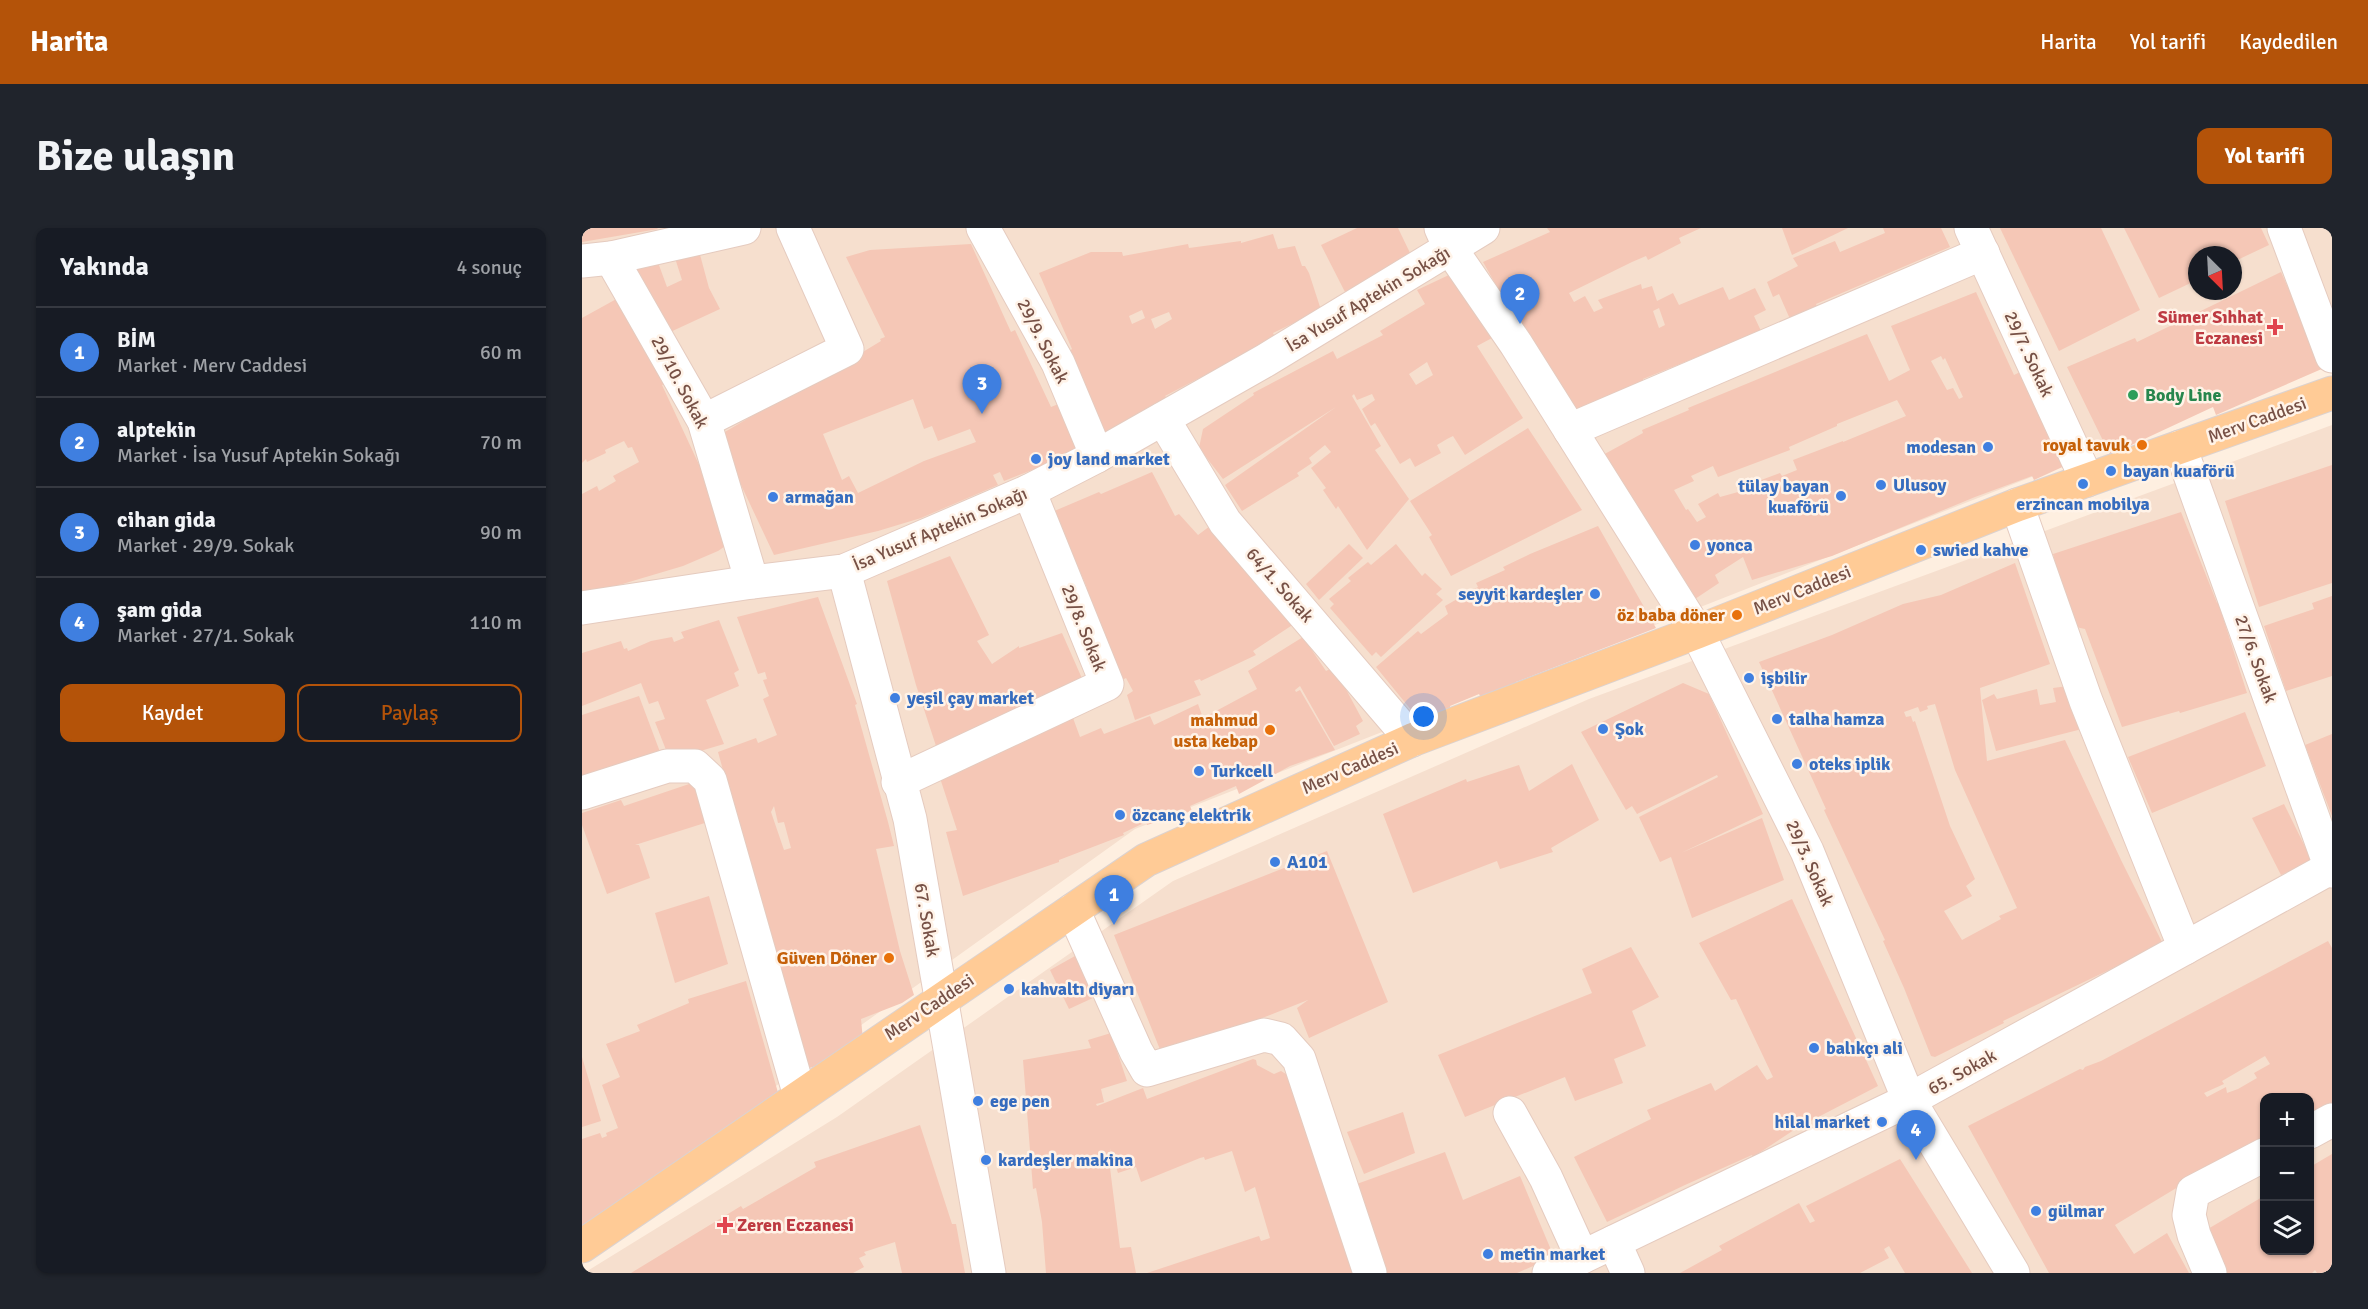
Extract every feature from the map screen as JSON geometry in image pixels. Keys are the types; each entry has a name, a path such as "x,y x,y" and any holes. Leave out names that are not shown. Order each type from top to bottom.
{"main road":[{"name":"Merv Caddesi","path":"582,1246 941,998 1146,860 1412,740 1697,632 2017,505 2332,393"}],"street":[{"path":"597,260 744,228"},
{"path":"704,422 847,349 793,228"},
{"name":"29/9. Sokak","path":"983,228 1058,363 1097,456"},
{"name":"İsa Yusuf Aptekin Sokağı","path":"582,608 752,582 844,571 1029,491 1097,456 1266,360 1445,238 1484,228"},
{"path":"2284,228 2332,356"},
{"name":"29/3. Sokak","path":"1445,238 1516,344 1697,632 1808,851 1909,1100 2013,1273"},
{"path":"1570,430 1977,240"},
{"name":"29/7. Sokak","path":"1977,240 2087,480"},
{"name":"29/10. Sokak","path":"597,260 704,422 752,582"},
{"name":"64/1. Sokak","path":"1163,419 1225,522 1412,740"},
{"name":"27/6. Sokak","path":"2180,447 2332,868"},
{"name":"29/8. Sokak","path":"898,782 1107,684 1029,491"},
{"path":"2017,505 2086,701 2185,948"},
{"name":"67. Sokak","path":"844,571 898,782 910,819 989,1273"},
{"path":"582,793 667,766 695,766 710,780 801,1096"},
{"name":"65. Sokak","path":"1549,1273 1909,1100 2332,868"},
{"path":"1072,910 1136,1051 1147,1070 1264,1035 1281,1040 1299,1059 1370,1273"},
{"path":"1510,1113 1551,1187 1582,1257"},
{"path":"2314,1130 2332,1120"},
{"path":"2211,1273 2194,1234 2189,1215 2193,1192 2260,1158"},
{"path":"1614,1242 1628,1273"}],"shaded area":[{"path":"582,228 2332,228 2332,359 1135,829 582,1225"},
{"path":"2332,425 2332,1273 584,1273 837,1117 1173,881 1589,699"}],"building":[{"path":"582,228 657,228 658,229 582,242"},
{"path":"1357,228 1398,228 1412,257 1345,292 1321,245"},
{"path":"1547,228 1701,228 1679,238 1681,243 1648,260 1646,256 1569,293 1574,302 1585,296 1594,312 1603,308 1598,300 1641,284 1642,289 1652,286 1657,301 1673,293 1679,305 1723,287 1729,300 1755,288 1766,310 1754,316 1761,331 1643,379 1570,416 1483,262 1550,232","holes":["1659,308 1665,325 1659,328 1653,311"]},
{"path":"1782,228 1848,228 1792,255"},
{"path":"1883,228 1941,228 1950,247 1816,304 1817,306 1790,319 1779,294 1773,297 1767,282 1798,266 1793,258 1835,241 1840,252 1885,233"},
{"path":"2000,228 2101,228 2140,310 2059,351"},
{"path":"2124,228 2261,228 2269,245 2242,258 2242,246 2188,246 2188,284 2159,298"},
{"path":"1273,234 1278,249 1295,246 1302,266 1305,266 1309,273 1321,310 1273,333 1277,341 1226,364 1165,396 1168,399 1103,435 1067,353 1072,349 1039,273 1091,252 1122,252 1123,256 1188,244 1189,248 1241,241 1241,243","holes":["1142,310 1145,318 1132,324 1129,316","1169,312 1172,319 1155,329 1151,319"]},
{"path":"971,244 1011,332 1015,330 1051,407 1061,403 1084,450 1004,481 1000,472 993,475 998,485 921,518 878,531 774,555 718,436 786,396 787,398 885,337 846,257 870,250","holes":["913,399 924,429 932,426 938,441 970,429 976,442 924,461 858,493 849,476 842,480 823,434"]},
{"path":"699,251 709,288 720,309 666,334 633,265 656,257 667,287 682,280 675,258"},
{"path":"2281,272 2324,368 2216,415 2213,407 2110,455 2067,367 2135,338 2137,342 2223,300 2242,300 2242,291"},
{"path":"1451,274 1492,338 1477,346 1523,418 1465,455 1453,436 1437,445 1441,453 1415,467 1410,458 1400,464 1375,423 1371,426 1362,409 1375,400 1372,394 1357,400 1354,394 1352,396 1381,446 1375,450 1409,499 1367,550 1338,506 1336,509 1323,490 1326,488 1311,468 1331,452 1325,445 1309,458 1312,463 1297,473 1299,476 1242,511 1225,485 1336,407 1223,479 1199,448 1203,429 1254,395 1253,393 1333,351 1337,359 1383,335 1380,331 1425,304 1417,290","holes":["1427,362 1433,375 1416,385 1409,374"]},
{"path":"1976,292 2014,375 2024,370 2069,464 2034,480 2032,476 1975,497 1832,556 1752,580 1743,557 1715,575 1719,583 1695,599 1601,456 1643,433 1642,430 1689,410 1688,408 1867,334 1889,381 1910,370 1891,326","holes":["1941,356 1943,360 1945,358 1963,397 1959,399 1953,388 1947,390 1931,361","1897,400 1906,416 1793,460 1797,470 1782,476 1780,473 1737,489 1738,492 1720,497 1718,493 1698,504 1706,517 1697,522 1688,509 1686,510 1674,490 1694,481 1691,476 1713,466 1718,477 1790,450 1789,447 1837,426 1837,424"]},
{"path":"620,297 667,383 662,385 734,540 718,551 683,566 582,596 582,494 597,486 599,491 616,481 613,476 639,462 632,447 628,448 624,441 605,450 606,453 587,462 586,459 582,463 582,318"},
{"path":"1528,428 1582,510 1451,576 1429,537 1432,535 1410,501"},
{"path":"2332,465 2332,583 2259,607 2225,501"},
{"path":"1152,472 1175,516 1179,514 1198,535 1210,526 1294,624 1253,651 1256,655 1201,681 1200,679 1194,681 1201,695 1135,720 1127,695 1133,691 1126,678 1112,685 1085,589 1087,588 1058,520 1052,512"},
{"path":"2181,512 2218,602 2247,693 2122,727 2085,629 2071,626 2053,554"},
{"path":"1598,526 1656,628 1516,682 1519,688 1482,700 1479,694 1450,706 1451,711 1421,722 1376,667 1418,631 1421,634 1448,614 1445,606 1478,587 1476,583 1505,570 1503,567 1530,554"},
{"path":"1349,544 1363,558 1319,600 1306,584"},
{"path":"1396,544 1422,576 1425,573 1442,589 1436,594 1443,600 1381,657 1376,652 1372,656 1330,608 1334,604 1329,599 1351,581 1348,578 1368,562 1371,565"},
{"path":"950,556 989,635 977,641 992,664 1019,646 1019,648 1062,633 1084,683 1045,702 1042,696 937,749 916,685 887,581"},
{"path":"2015,563 2050,664 1980,688 1987,761 2065,740 2163,944 2003,1021 2004,1023 1935,1057 1931,1056 1883,941 1885,940 1824,810 1826,809 1759,662 1832,635 1903,604 1941,595","holes":["1935,704 1955,770 2017,908 1999,916 2001,919 1962,940 1944,911 1972,896 1966,886 1975,879 1950,826 1915,721 1913,722 1911,716 1906,717 1904,712 1918,707 1920,712 1928,709 1927,706"]},
{"path":"2332,596 2332,676 2286,691 2264,626 2314,609 2312,603"},
{"path":"818,597 857,704 855,705 894,846 876,849 900,951 914,995 902,1003 861,1019 864,1051 800,1071 748,860 718,752 756,738 758,743 777,735 763,699 769,696 763,680 767,679 765,672 758,674 737,617","holes":["774,806 778,823 784,822 791,848 784,850 771,812"]},
{"path":"719,620 739,670 734,673 739,686 706,700 724,744 670,760 655,722 665,719 658,701 649,704 641,683 582,706 582,653 621,641 624,649 627,648 628,651 651,641 672,637 674,642 684,638 681,632"},
{"path":"1303,637 1326,671 1334,667 1363,721 1356,726 1360,734 1334,746 1300,686 1295,690 1296,692 1300,690 1335,750 1290,766 1239,794 1236,786 1190,806 1192,811 1147,825 1146,822 1123,833 1124,835 1059,860 1059,862 963,896 946,832 957,830 940,778 1073,718 1080,737 1101,728 1104,734 1150,716 1154,725 1198,704 1203,718 1257,689 1248,671"},
{"path":"1683,683 1709,694 1763,814 1681,853 1762,818 1784,880 1692,918 1671,857 1660,862 1639,817 1718,777 1717,775 1637,814 1632,806 1626,810 1581,732"},
{"path":"2068,686 2082,729 1996,751 1982,700 1994,694 1997,699 2037,689 2040,705 2056,702 2053,688"},
{"path":"639,696 663,760 582,782 582,715"},
{"path":"2245,712 2266,766 2152,813 2128,757"},
{"path":"2332,734 2332,816 2305,745"},
{"path":"1572,764 1599,820 1551,848 1553,852 1500,869 1497,861 1413,893 1383,814 1466,779 1467,782 1519,765 1529,791"},
{"path":"695,782 708,822 635,845 639,845 650,878 607,894 582,825 582,813 621,800 624,806"},
{"path":"2284,804 2312,861 2281,875 2252,818"},
{"path":"1327,851 1388,1002 1309,1038 1297,1008 1308,1000 1163,1057 1114,935"},
{"path":"709,896 728,964 675,983 655,913"},
{"path":"1792,899 1878,1086 1797,1128 1753,1157 1752,1155 1607,1222 1574,1157 1651,1119 1647,1110 1711,1083 1715,1091 1757,1065 1767,1080 1773,1077 1736,999 1731,1000 1699,943"},
{"path":"2328,941 2332,948 2332,1106 2314,1116 2314,1093 2260,1093 2260,1146 2178,1187 2115,1225 2134,1254 2167,1233 2189,1273 2049,1273 1968,1126 2101,1061","holes":["2265,1056 2270,1064 2254,1073 2257,1078 2238,1089 2227,1093 2226,1087 2207,1097 2204,1093 2224,1084 2222,1081"]},
{"path":"1631,947 1659,997 1632,1011 1646,1046 1614,1059 1623,1083 1575,1101 1565,1077 1465,1117 1438,1055 1592,993 1582,969"},
{"path":"1075,956 1095,997 1069,1009 1050,970"},
{"path":"746,981 781,1103 689,1152 692,1159 582,1228 582,1139 600,1133 602,1138 607,1136 606,1133 618,1128 602,1085 620,1077 606,1044 640,1031 637,1025 689,1003 688,999"},
{"path":"1111,1033 1127,1081 1101,1089 1104,1102 1096,1104 1097,1106 1143,1088 1147,1099 1253,1059 1256,1060 1257,1065 1274,1074 1281,1071 1286,1074 1358,1273 1147,1273 1259,1236 1261,1241 1270,1238 1255,1187 1245,1192 1232,1151 1205,1160 1204,1157 1200,1158 1141,1182 1136,1167 1118,1173 1110,1148 1113,1161 1105,1163 1106,1169 1110,1168 1120,1248 1131,1247 1136,1273 1046,1273 1042,1222 1036,1188 1033,1189 1023,1060 1091,1048 1088,1040"},
{"path":"582,1057 601,1121 582,1127"},
{"path":"1403,1112 1415,1153 1364,1174 1347,1132"},
{"path":"920,1125 952,1224 956,1224 965,1273 902,1273 895,1242 864,1252 866,1255 859,1258 864,1267 853,1273 631,1273 741,1206 743,1209 816,1167 814,1162"},
{"path":"1445,1152 1463,1200 1520,1176 1554,1257 1517,1273 1385,1273 1354,1185"},
{"path":"2332,1154 2332,1273 2317,1273 2315,1270 2312,1273 2225,1273 2201,1233 2260,1198 2260,1255 2314,1255 2314,1165"},
{"path":"1900,1159 1972,1273 1905,1273 1889,1246 1884,1249 1889,1258 1860,1273 1680,1273 1722,1250 1719,1246 1799,1203 1810,1223 1815,1221 1806,1206"}],"place":[{"name":"alptekin","path":"1520,324"},
{"name":"Sümer Sıhhat Eczanesi","path":"2275,327"},
{"name":"Body Line","path":"2133,395"},
{"name":"cihan gida","path":"982,414"},
{"name":"royal tavuk","path":"2142,445"},
{"name":"modesan","path":"1988,447"},
{"name":"joy land market","path":"1036,459"},
{"name":"bayan kuaförü","path":"2111,471"},
{"name":"erzincan mobilya","path":"2083,484"},
{"name":"Ulusoy","path":"1881,485"},
{"name":"tülay bayan kuaförü","path":"1841,496"},
{"name":"armağan","path":"773,497"},
{"name":"yonca","path":"1695,545"},
{"name":"swied kahve","path":"1921,550"},
{"name":"seyyit kardeşler","path":"1595,594"},
{"name":"öz baba döner","path":"1737,615"},
{"name":"işbilir","path":"1749,678"},
{"name":"yeşil çay market","path":"895,698"},
{"name":"talha hamza","path":"1777,719"},
{"name":"Şok","path":"1603,729"},
{"name":"mahmud usta kebap","path":"1270,730"},
{"name":"oteks iplik","path":"1797,764"},
{"name":"Turkcell","path":"1199,771"},
{"name":"özcanç elektrik","path":"1120,815"},
{"name":"A101","path":"1275,862"},
{"name":"BİM","path":"1114,925"},
{"name":"Güven Döner","path":"889,958"},
{"name":"kahvaltı diyarı","path":"1009,989"},
{"name":"balıkçı ali","path":"1814,1048"},
{"name":"ege pen","path":"978,1101"},
{"name":"hilal market","path":"1882,1122"},
{"name":"kardeşler makina","path":"986,1160"},
{"name":"şam gida","path":"1916,1160"},
{"name":"gülmar","path":"2036,1211"},
{"name":"Zeren Eczanesi","path":"725,1225"},
{"name":"metin market","path":"1488,1254"}]}
